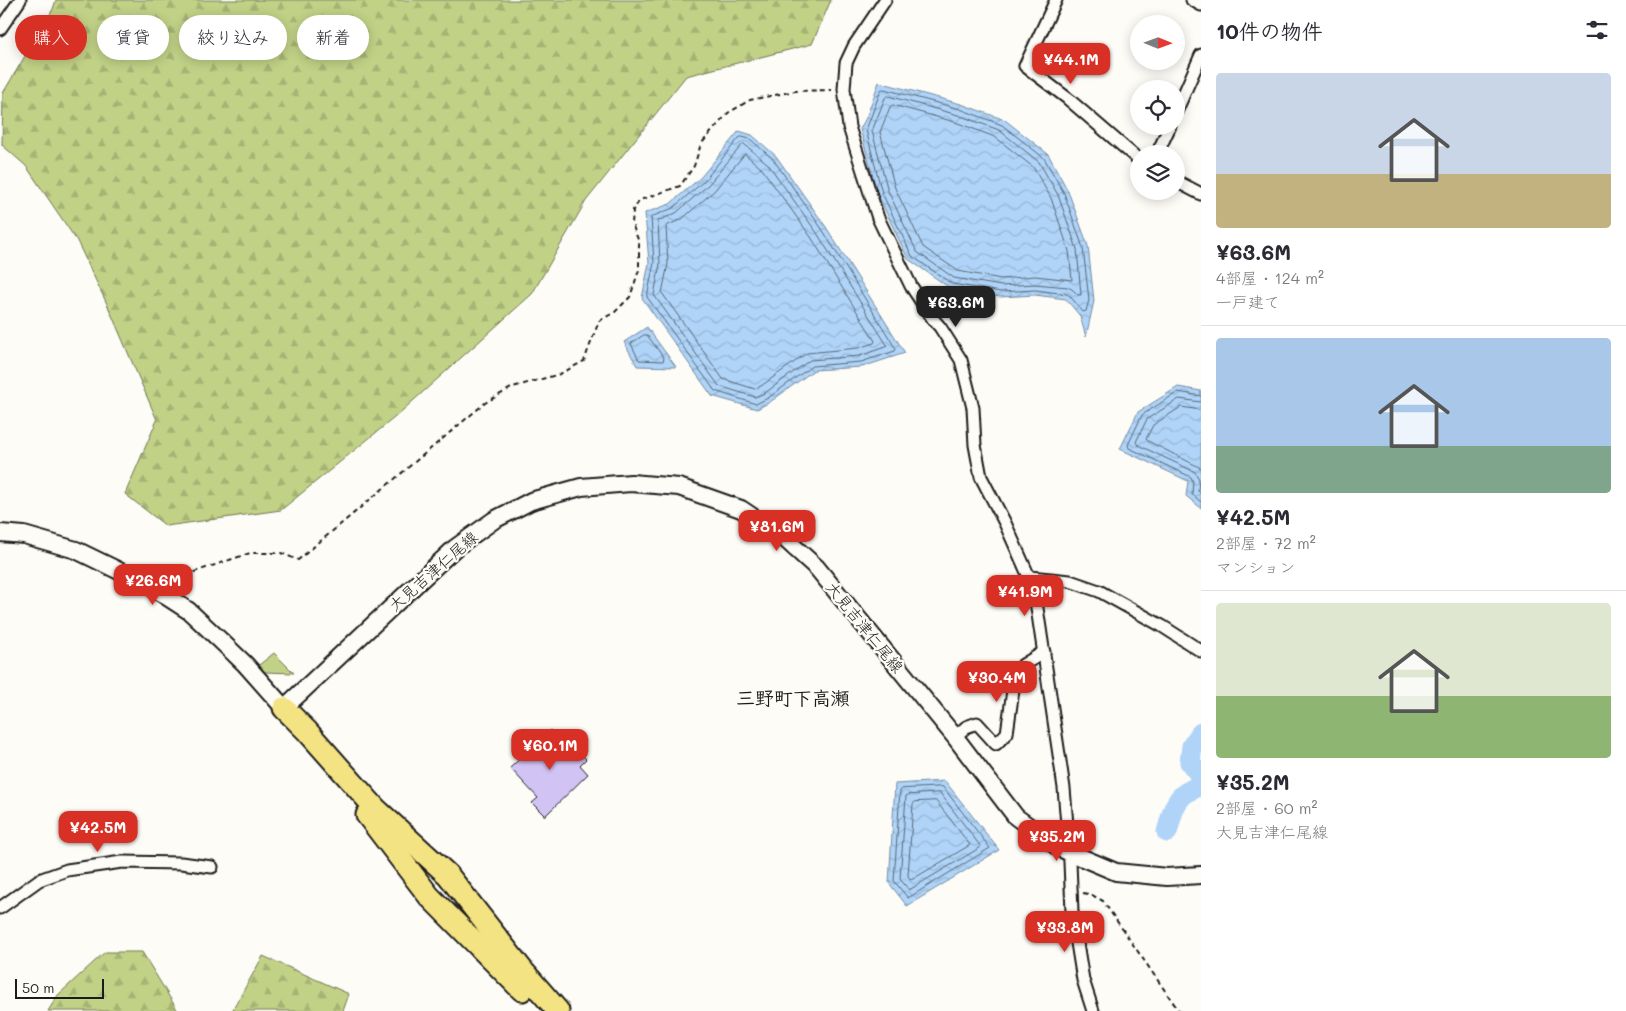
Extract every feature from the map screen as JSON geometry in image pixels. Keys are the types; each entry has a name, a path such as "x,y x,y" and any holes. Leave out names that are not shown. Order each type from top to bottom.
{"highway":[{"path":"284,708 302,739 372,820 429,896 512,979 541,1011"},
{"path":"284,708 307,731 376,809 448,875 523,971 558,1011"}],"main road":[{"name":"大見吉津仁尾線","path":"284,708 455,548 494,520 531,500 581,487 631,482 679,487 741,509 783,537 817,568 955,737 1016,817 1059,848 1116,872 1167,878 1201,875"},
{"path":"0,534 24,535 76,550 152,587 189,611 245,664 284,708"}],"street":[{"path":"0,29 20,0"},
{"path":"885,0 854,46 846,63 844,89 849,127 878,218 912,286 961,360 973,408 975,445 981,477 1034,588 1064,788 1070,853 1072,912 1083,980 1093,1011"},
{"path":"1056,0 1025,66 1067,98 1130,152"},
{"path":"1192,0 1201,5"},
{"path":"1185,91 1201,55"},
{"path":"1185,186 1201,194"},
{"path":"1030,577 1070,581 1098,591 1162,626 1201,651"},
{"path":"955,737 966,727 977,723 996,744 1007,733 1014,683 1023,664 1044,652"},
{"path":"0,908 39,880 67,870 122,862 181,862 212,867"}],"path":[{"path":"152,587 250,552 281,553 298,560 485,403 513,387 560,374 584,361 599,321 615,312 630,297 639,270 639,242 632,224 634,210 640,200 680,186 694,166 701,144 728,113 750,100 795,91 844,89"},
{"path":"1071,890 1092,895 1103,901 1179,1011"}],"green space":[{"path":"56,0 831,0 812,44 686,76 586,201 532,294 394,418 281,510 166,526 125,494 157,420 107,304 77,241 26,166 2,145 3,93 23,60 87,60 87,15 49,15"},
{"path":"274,653 294,673 264,672 259,665"},
{"path":"105,952 142,952 178,1011 48,1011 58,995"},
{"path":"263,956 349,994 343,1011 232,1011"}],"water":[{"path":"879,82 961,104 1005,120 1048,154 1068,191 1088,246 1094,301 1086,337 1080,316 1066,299 1035,295 1000,297 950,288 908,259 878,195 860,129"},
{"path":"739,131 752,135 776,156 826,227 905,353 862,367 814,370 770,402 757,409 712,396 642,298 649,263 645,213 670,204 701,177"},
{"path":"647,327 676,367 637,366 624,342"},
{"path":"1178,387 1201,391 1201,508 1186,496 1188,481 1120,449 1138,412"},
{"path":"945,781 999,850 907,906 889,883 895,784"}],"building":[{"path":"550,730 568,749 572,744 586,759 580,765 588,774 545,816 532,803 538,798 510,768"}],"waterway":[{"path":"1201,733 1192,746 1190,762 1201,776"},
{"path":"1167,832 1177,803 1183,795 1195,788 1201,780"}],"district":[{"name":"三野町下高瀬","path":"793,698"}]}
